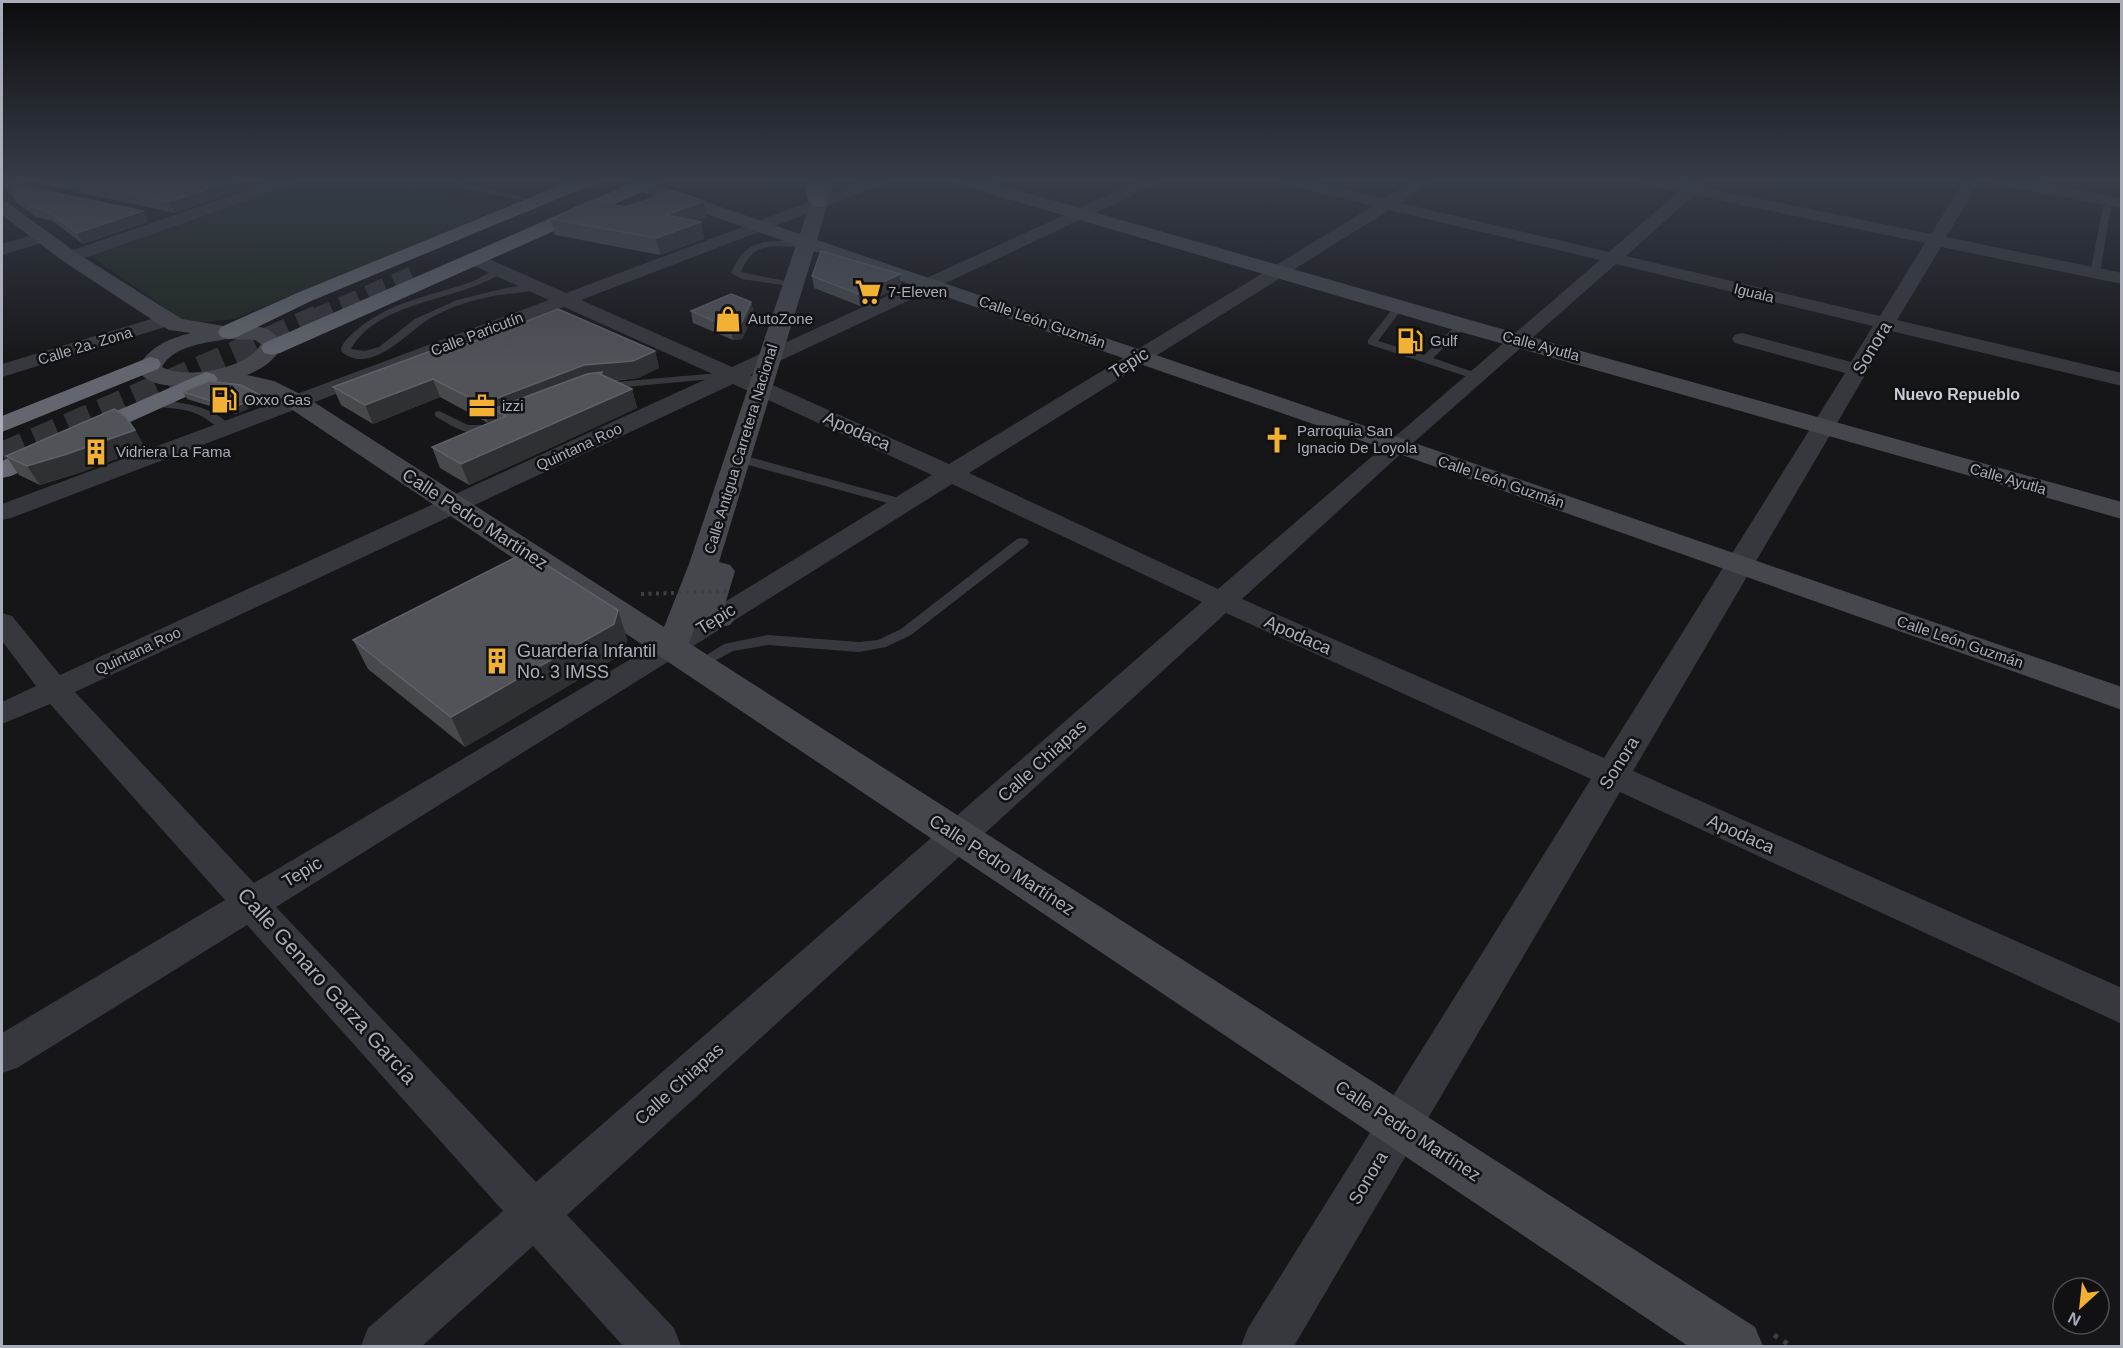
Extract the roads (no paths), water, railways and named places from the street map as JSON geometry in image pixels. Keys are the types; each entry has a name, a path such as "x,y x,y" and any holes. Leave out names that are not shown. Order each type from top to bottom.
{"highway":[{"path":"229,332 304,297 436,242"},
{"path":"391,270 456,242"},
{"path":"414,275 496,242"},
{"path":"264,355 348,315 515,242"},
{"path":"304,297 292,308 297,316 312,318 348,315"},
{"path":"2,425 152,362"},
{"path":"2,470 212,378"},
{"path":"81,392 107,389 127,391 152,403"}],"street":[{"path":"2,250 27,242"},
{"path":"49,242 172,322 229,332 260,334 273,342 264,355 212,378 165,380 149,370 172,322"},
{"path":"70,256 111,242"},
{"name":"Calle Paricutín","path":"6,507 297,402 719,242"},
{"name":"Calle León Guzmán","path":"800,242 1140,356 2121,699"},
{"path":"770,357 932,285 1022,242"},
{"name":"Calle Ayutla","path":"1181,242 1462,325 2121,512"},
{"name":"Tepic","path":"2,1054 251,903 685,657 724,604 951,474 1325,242"},
{"name":"Iguala","path":"1540,242 2121,380"},
{"name":"Calle Chiapas","path":"386,1347 1397,445 1521,340 1631,242"},
{"name":"Sonora","path":"1266,1347 1935,242"},
{"path":"1941,242 2121,279"},
{"name":"Calle Antigua Carretera Nacional","path":"685,657 696,588 738,458 746,381 770,357 806,244"},
{"name":"Apodaca","path":"476,260 951,474 1222,601 1612,775 2121,1007"},
{"name":"Calle 2a. Zona","path":"2,371 172,322"},
{"path":"152,362 171,348 187,341 229,332"},
{"path":"1742,339 1859,370"},
{"path":"264,355 266,386"},
{"name":"Calle Pedro Martínez","path":"212,378 266,386 297,402 1736,1347"},
{"name":"Quintana Roo","path":"2,714 454,505 746,381"},
{"path":"717,522 731,536 708,611 724,604"},
{"name":"Calle Genaro Garza García","path":"2,622 55,690 656,1347"}],"lane":[{"path":"2095,273 2104,242"},
{"path":"792,285 736,273 740,259 748,248 760,245 806,244"},
{"path":"500,270 480,282 427,297 397,309 352,339 345,348 346,351 360,355 381,350 423,318 493,291 537,286"},
{"path":"480,282 493,291"},
{"path":"370,306 434,286 466,285"},
{"path":"1400,305 1372,342 1478,377"},
{"path":"1426,359 1462,325"},
{"path":"590,388 746,381"},
{"path":"152,403 196,407 227,428"},
{"path":"439,414 463,429 473,431 484,430 507,422"},
{"path":"738,458 902,502"},
{"path":"685,657 768,640 859,647 881,644 906,632 1022,542"}],"tunnel":[{"path":"315,318 414,275"},
{"path":"2,454 318,317"}],"place":[{"name":"7-Eleven","path":"868,292"},
{"name":"AutoZone","path":"728,319"},
{"name":"Gulf","path":"1410,341"},
{"name":"Oxxo Gas","path":"224,400"},
{"name":"izzi","path":"482,406"},
{"name":"Parroquia San Ignacio De Loyola","path":"1277,440"},
{"name":"Vidriera La Fama","path":"96,452"},
{"name":"Guardería Infantil No. 3 IMSS","path":"497,661"}],"district":[{"name":"Nuevo Repueblo","path":"1957,394"}]}
